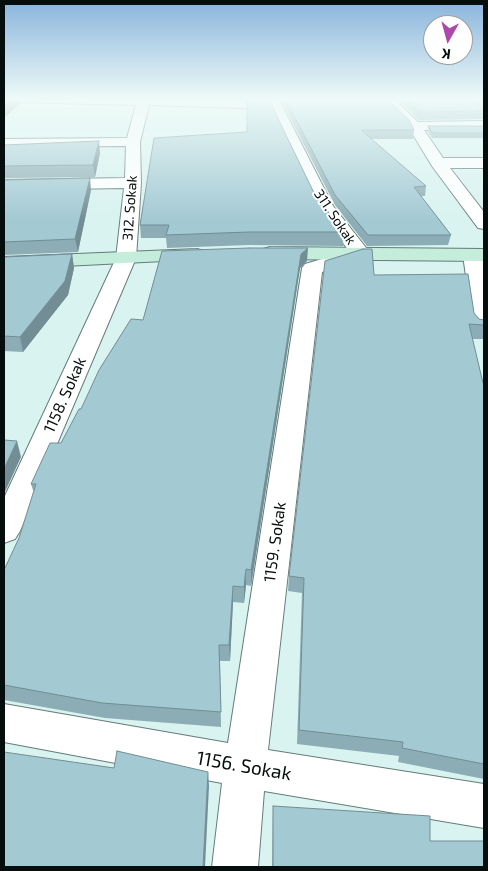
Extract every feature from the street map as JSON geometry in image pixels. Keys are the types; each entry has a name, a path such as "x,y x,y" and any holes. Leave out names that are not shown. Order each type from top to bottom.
{"main road":[{"path":"249,253 479,255"},
{"path":"4,263 211,254"}],"street":[{"name":"312. Sokak","path":"126,258 133,183 134,139"},
{"name":"311. Sokak","path":"290,139 325,207 360,254"},
{"path":"422,139 484,224"},
{"path":"4,143 133,142"},
{"path":"438,163 484,163"},
{"path":"4,185 133,183"},
{"name":"1159. Sokak","path":"235,867 245,767 312,268 360,254"},
{"path":"479,255 484,326"},
{"name":"1158. Sokak","path":"4,531 126,258"},
{"name":"1156. Sokak","path":"4,723 245,767 484,806"}],"building":[{"path":"154,139 288,139 315,195 344,232 249,232 166,235 169,225 140,225"},
{"path":"306,139 371,139 426,186 414,187 451,235 368,235 335,195"},
{"path":"99,141 93,165 4,166 4,145"},
{"path":"90,178 75,239 4,242 4,180"},
{"path":"308,248 301,254 251,570 246,569 244,587 233,586 229,645 219,645 221,712 102,703 4,685 4,570 19,538 36,484 31,484 50,443 61,443 79,409 81,409 99,370 131,319 143,320 162,251"},
{"path":"363,249 372,249 374,275 468,274 474,313 479,319 484,320 484,325 469,324 484,383 484,764 402,748 403,742 299,730 304,578 289,576 325,261"},
{"path":"72,254 65,281 20,337 4,336 4,257"},
{"path":"4,440 17,441 4,469"},
{"path":"117,751 208,772 203,867 4,867 4,752 114,768"},
{"path":"273,806 430,816 430,841 484,841 484,867 273,867"}]}
